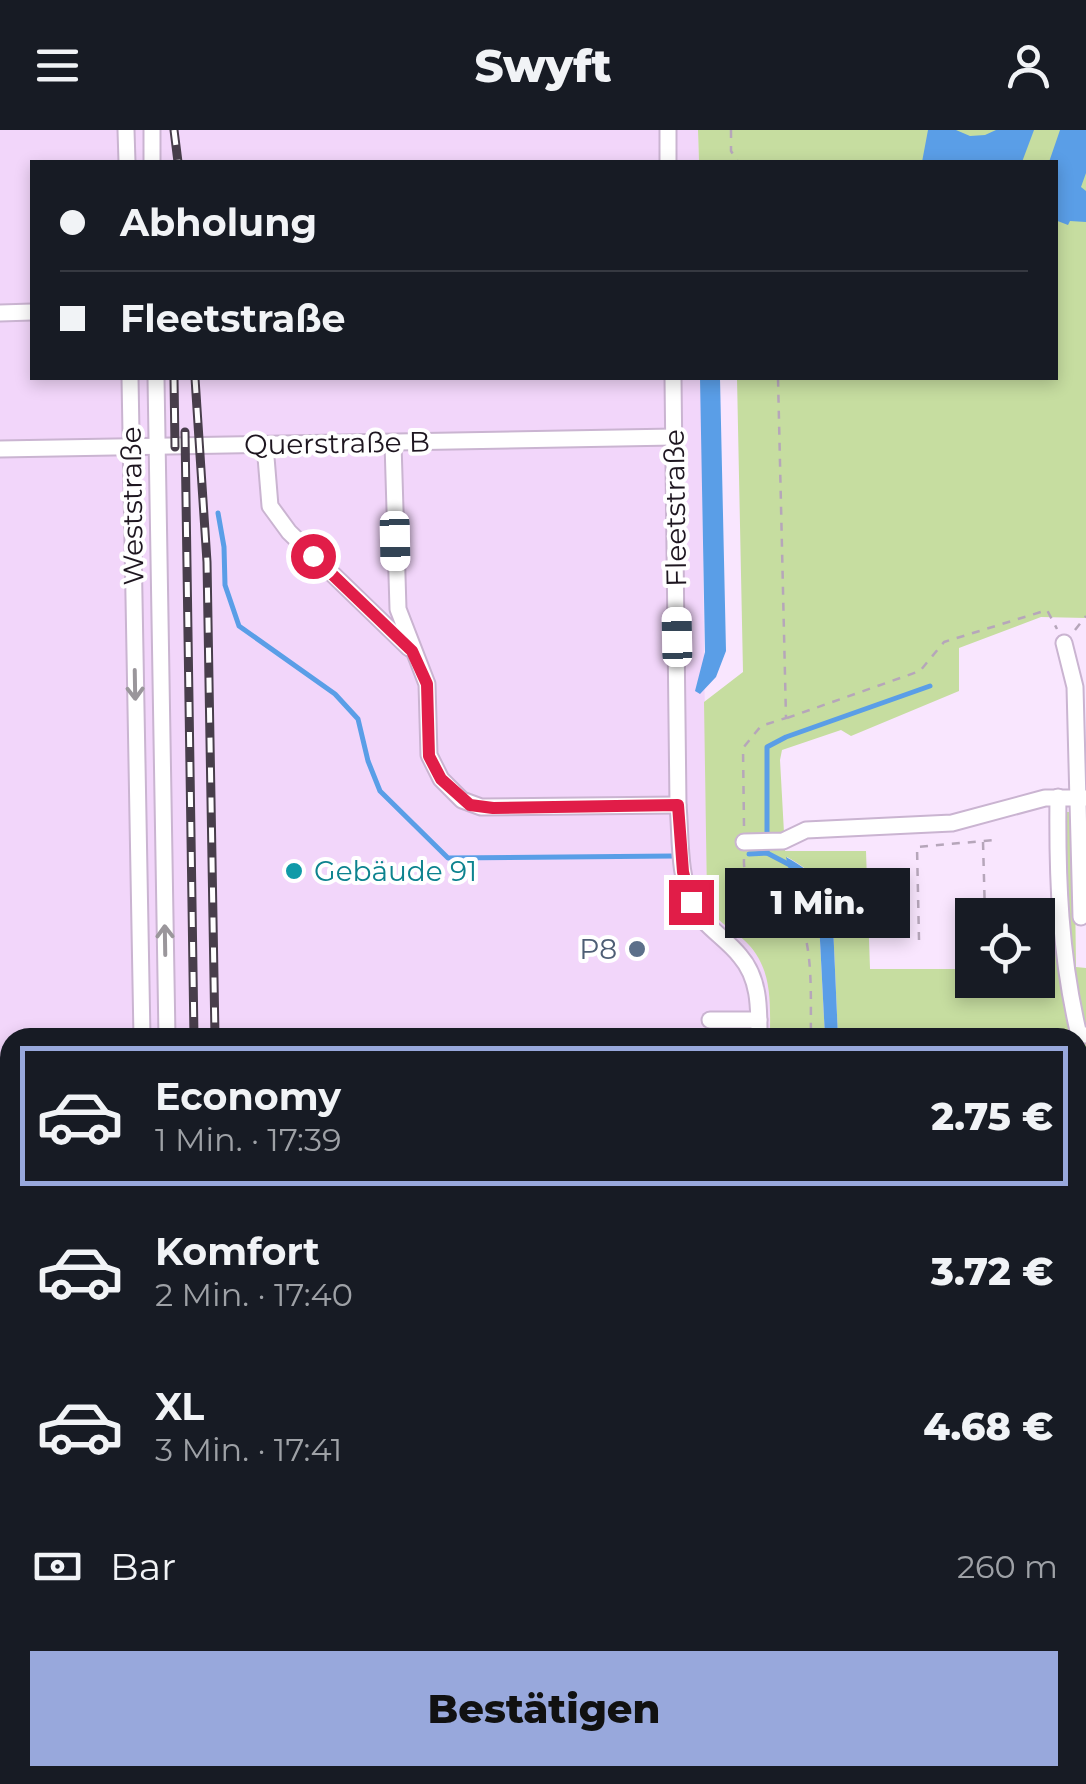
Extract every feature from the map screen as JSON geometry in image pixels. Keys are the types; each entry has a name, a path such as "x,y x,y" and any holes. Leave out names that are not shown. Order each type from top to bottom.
{"street":[{"path":"126,130 126,160"},
{"path":"152,130 152,160"},
{"path":"668,130 668,160"},
{"path":"0,313 30,312"},
{"name":"Weststraße","path":"130,380 142,1028"},
{"name":"Weststraße","path":"156,380 166,1028"},
{"name":"Fleetstraße","path":"673,380 678,805 683,872 691,902 752,974 759,1020"},
{"name":"Querstraße B","path":"0,449 674,438"},
{"path":"393,442 398,610 427,684 429,756 441,779 470,805 493,808 678,805"},
{"path":"266,445 270,506 288,532 412,651"},
{"path":"134,634 160,633"},
{"path":"1064,643 1075,687 1082,798 1081,917"},
{"path":"746,842 782,841 806,830 952,823 1058,797 1082,798"},
{"path":"1058,797 1057,884 1067,985 1081,1028"},
{"path":"138,834 163,834"},
{"path":"710,1020 759,1020 759,1028"}],"path":[{"path":"731,130 731,151 737,160"},
{"path":"778,380 786,718"},
{"path":"811,1028 810,982 802,924 794,909 750,882 743,872 744,748 761,726 920,671 944,642 1047,610 1064,643 1086,616"},
{"path":"919,940 918,846 994,840"},
{"path":"983,841 985,898"}],"shaded area":[{"path":"0,130 698,130 699,160 30,160 30,380 701,380 707,900 711,914 745,940 761,960 770,983 770,1028 0,1028"}],"green space":[{"path":"698,130 1086,130 1086,618 1041,617 959,648 959,691 851,736 841,730 782,750 780,760 785,851 866,851 870,969 955,969 955,998 1055,998 1053,812 1074,812 1076,967 1086,968 1086,1028 838,1028 832,902 813,876 787,857 789,871 804,879 818,902 825,1028 770,1028 768,985 760,961 744,940 717,918 707,900 704,702 743,672 737,380 1058,380 1058,160 699,160"}],"water":[{"path":"928,130 956,130 970,136 996,130 1034,130 1023,160 922,160"},
{"path":"1060,130 1086,130 1086,173 1081,187 1086,191 1086,222 1070,221 1068,225 1058,221 1058,160 1050,160"},
{"path":"700,380 720,380 726,651 716,677 700,694 695,691 705,652"},
{"path":"786,857 813,876 832,902 838,1028 825,1028 818,902 804,879 789,871"}],"waterway":[{"path":"218,513 225,585 239,626 335,694 358,719 380,791 448,858 673,856"},
{"path":"767,853 767,747 930,686"},
{"path":"749,854 767,853 790,865"}],"railway":[{"path":"174,130 178,160"},
{"path":"174,380 175,447"},
{"path":"195,380 207,562 215,1028"},
{"path":"185,432 194,1028"}],"place":[{"name":"Gebäude 91","path":"294,871"},
{"name":"P8","path":"637,949"}],"route":[{"path":"313,556 412,651 427,684 429,756 441,779 462,800 493,808 678,805 683,872 691,902"}]}
